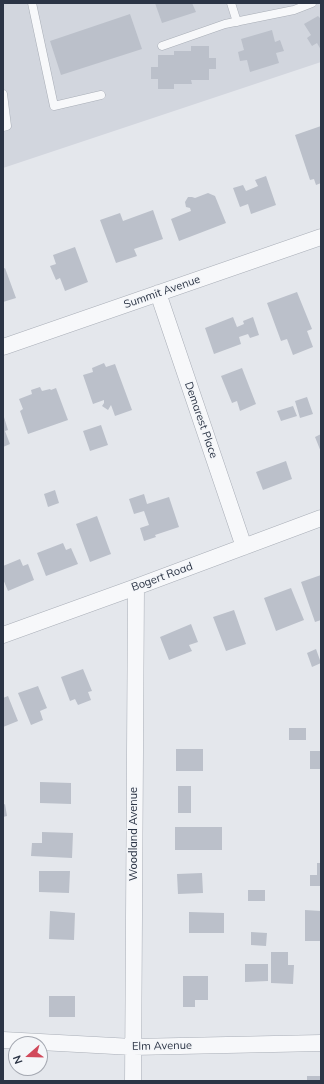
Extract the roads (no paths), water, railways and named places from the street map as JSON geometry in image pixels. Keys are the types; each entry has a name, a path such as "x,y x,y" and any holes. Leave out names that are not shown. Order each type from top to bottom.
{"street":[{"name":"Summit Avenue","path":"3,347 321,237"},
{"name":"Demarest Place","path":"158,293 244,547"},
{"name":"Bogert Road","path":"3,635 321,518"},
{"name":"Woodland Avenue","path":"133,1081 136,587"},
{"name":"Elm Avenue","path":"3,1040 133,1047 321,1043"}],"lane":[{"path":"32,3 54,106 101,95"},
{"path":"231,3 237,22"},
{"path":"162,46 225,24 294,10 312,3"},
{"path":"3,94 7,126 3,127"}]}
